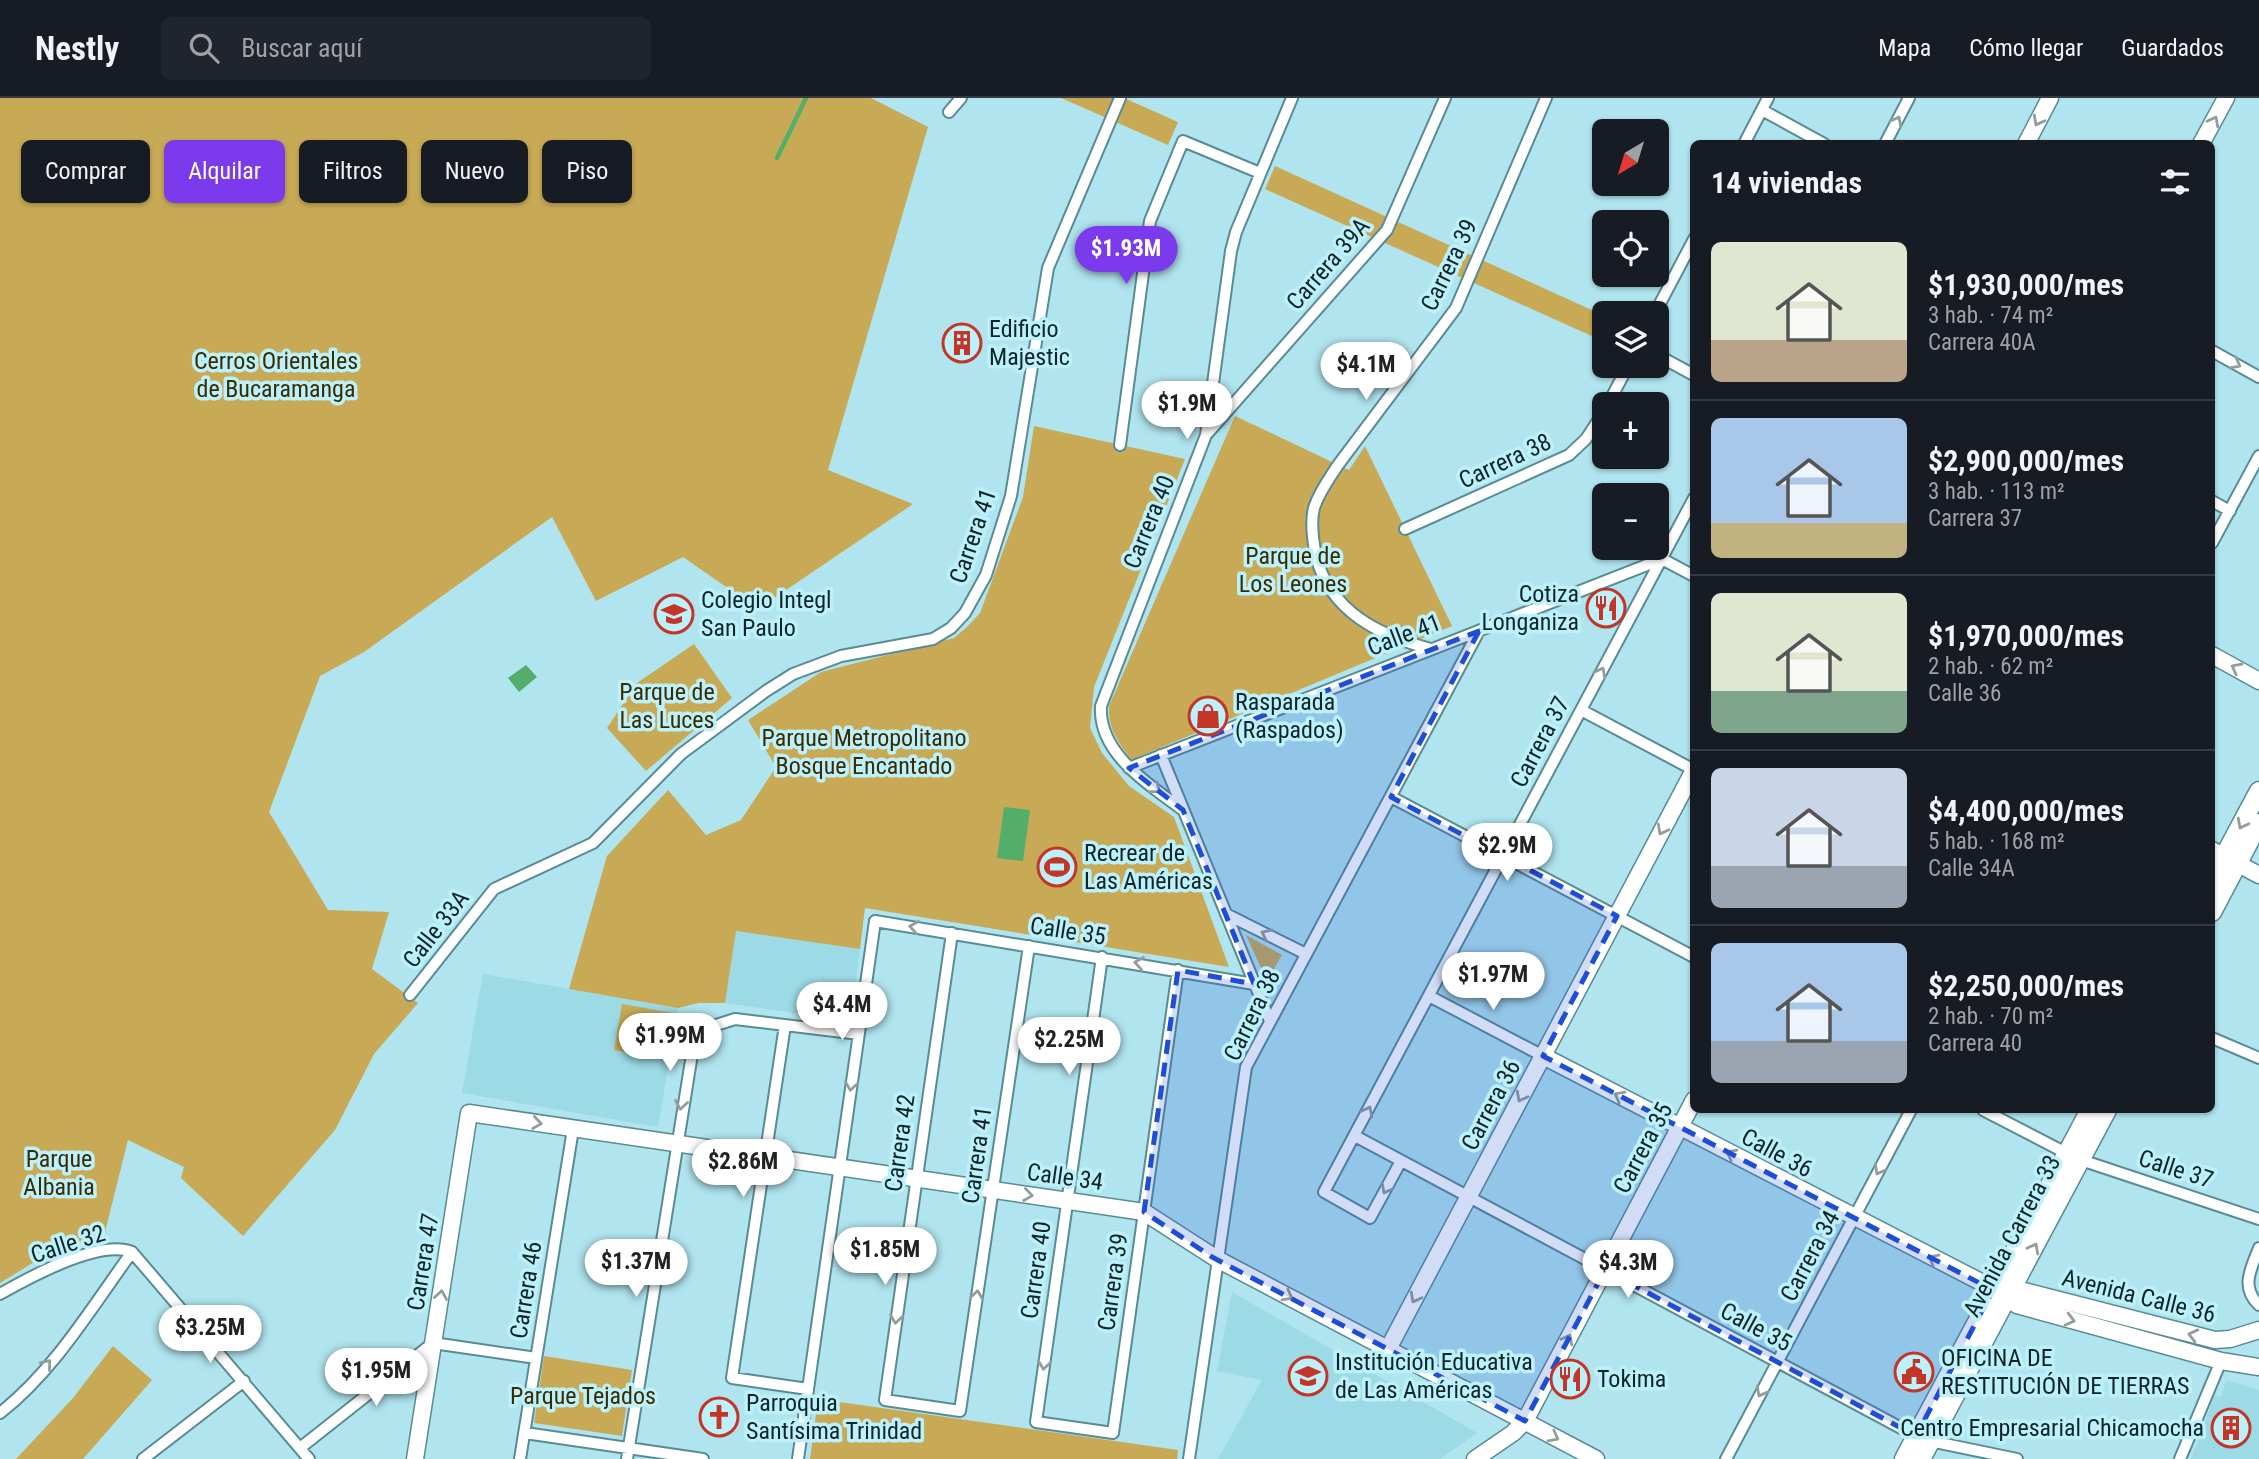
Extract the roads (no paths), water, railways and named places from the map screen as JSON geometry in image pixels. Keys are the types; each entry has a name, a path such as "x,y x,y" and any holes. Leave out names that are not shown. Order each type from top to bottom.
{"main road":[{"path":"2215,874 2259,791"},
{"path":"2215,899 2225,857 2259,823"},
{"name":"Avenida Carrera 33","path":"2073,1157 2089,1113"},
{"name":"Avenida Carrera 33","path":"1904,1459 1923,1439 2073,1157 2105,1113"},
{"name":"Avenida Carrera 33","path":"1921,1459 1923,1439"}],"street":[{"path":"949,113 961,98"},
{"name":"Carrera 41","path":"494,889 593,843 681,754 787,678 841,656 933,639 951,628 965,613 986,575 1011,496 1048,268 1120,98"},
{"name":"Carrera 40","path":"1183,810 1129,768 1107,736 1101,706 1206,435 1231,251 1292,98"},
{"name":"Carrera 39A","path":"1206,435 1387,230 1445,98"},
{"name":"Carrera 39","path":"1431,649 1399,641 1379,632 1354,616 1333,594 1319,566 1312,538 1314,510 1321,490 1456,308 1546,98"},
{"path":"1746,140 1768,98"},
{"path":"1887,140 1909,98"},
{"path":"2028,140 2050,98"},
{"path":"2204,140 2226,98"},
{"path":"1762,110 1817,140"},
{"path":"1120,445 1150,221 1183,141 1260,173"},
{"path":"1661,301 1690,247"},
{"path":"2215,353 2259,377"},
{"path":"1669,361 1690,373"},
{"name":"Carrera 38","path":"1405,530 1569,455 1592,430"},
{"path":"2215,538 2259,456"},
{"path":"2215,503 2230,511"},
{"name":"Carrera 37","path":"1669,546 1690,506"},
{"name":"Calle 41","path":"1129,768 1659,560"},
{"name":"Carrera 37","path":"1401,1161 1370,1218 1324,1192 1661,560"},
{"path":"1664,560 1690,574"},
{"name":"Carrera 38","path":"1189,1459 1246,1067 1479,631"},
{"path":"2215,657 2259,681"},
{"path":"1581,710 1690,768"},
{"name":"Carrera 40","path":"1161,755 1270,1021"},
{"name":"Carrera 36","path":"1388,1349 1690,778"},
{"path":"1391,797 1690,955"},
{"path":"2225,857 2259,875"},
{"name":"Calle 33A","path":"411,995 494,889"},
{"path":"1226,915 1306,954"},
{"name":"Calle 35","path":"859,1034 875,921 1254,984"},
{"name":"Carrera 42","path":"952,933 885,1400 960,1411"},
{"name":"Carrera 41","path":"960,1411 1028,946"},
{"name":"Carrera 40","path":"1102,957 1036,1422 1113,1433"},
{"name":"Carrera 39","path":"1113,1433 1178,970"},
{"name":"Calle 36","path":"1429,996 2001,1293"},
{"path":"628,1454 688,1062 693,1048 713,1026 735,1019 859,1034 798,1459"},
{"path":"785,1025 732,1378 808,1389"},
{"path":"2215,1039 2259,1058"},
{"name":"Carrera 35","path":"1475,1459 1513,1433 1525,1421 1690,1108"},
{"name":"Calle 34","path":"469,1113 1144,1212 1217,1259 1596,1459"},
{"name":"Carrera 47","path":"415,1459 469,1113"},
{"name":"Carrera 34","path":"1726,1459 1909,1113"},
{"name":"Calle 37","path":"1989,1113 2073,1157 2259,1219"},
{"name":"Carrera 46","path":"520,1459 573,1129"},
{"name":"Calle 35","path":"1354,1136 1923,1439 2017,1459"},
{"path":"2259,1248 2248,1278 2251,1296 2259,1305"},
{"name":"Calle 32","path":"0,1294 53,1268 94,1253 114,1249 132,1252 309,1459"},
{"path":"0,1413 35,1379 66,1342 132,1252"},
{"name":"Avenida Calle 36","path":"2001,1293 2024,1291 2215,1339 2230,1339 2259,1330"},
{"name":"Avenida Calle 36","path":"2001,1293 2017,1305 2221,1361 2259,1367"},
{"path":"300,1448 433,1343 536,1358"},
{"path":"2180,1459 2221,1361"},
{"path":"144,1459 244,1381"},
{"path":"524,1433 628,1454 702,1459"}],"waterway":[{"path":"777,158 806,98"}],"place":[{"name":"Edificio Majestic","path":"962,343"},
{"name":"Cotiza Longaniza","path":"1606,608"},
{"name":"Colegio Integl San Paulo","path":"674,614"},
{"name":"Rasparada (Raspados)","path":"1208,716"},
{"name":"Recrear de Las Américas","path":"1057,867"},
{"name":"OFICINA DE RESTITUCIÓN DE TIERRAS","path":"1914,1372"},
{"name":"Institución Educativa de Las Américas","path":"1308,1376"},
{"name":"Tokima","path":"1570,1379"},
{"name":"Parroquia Santísima Trinidad","path":"719,1417"},
{"name":"Centro Empresarial Chicamocha","path":"2231,1428"}],"park label":[{"name":"Cerros Orientales de Bucaramanga","path":"276,375"},
{"name":"Parque de Los Leones","path":"1293,570"},
{"name":"Parque de Las Luces","path":"667,706"},
{"name":"Parque Metropolitano Bosque Encantado","path":"864,752"},
{"name":"Parque Albania","path":"59,1173"},
{"name":"Parque Tejados","path":"583,1396"}]}
